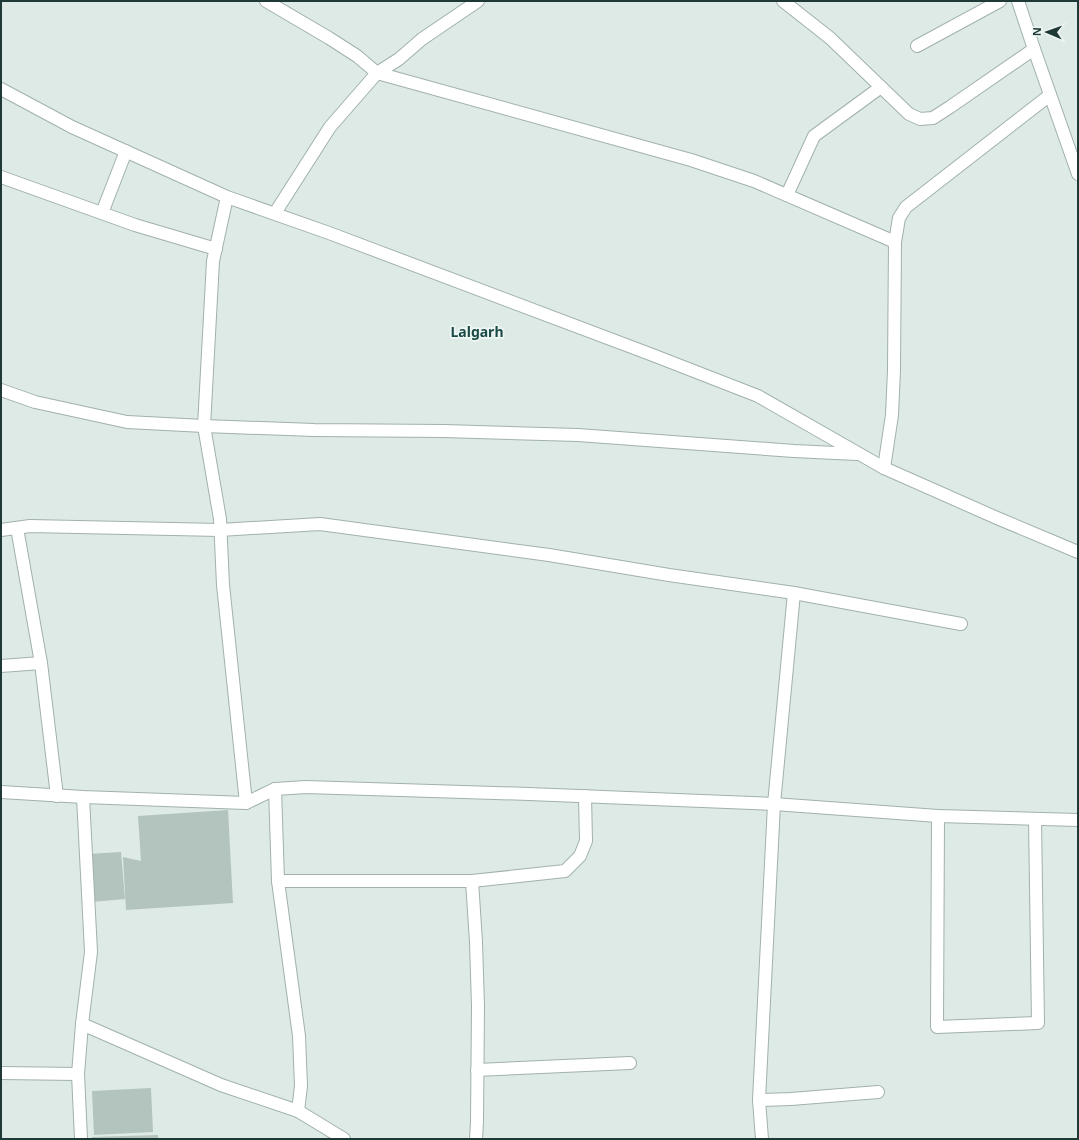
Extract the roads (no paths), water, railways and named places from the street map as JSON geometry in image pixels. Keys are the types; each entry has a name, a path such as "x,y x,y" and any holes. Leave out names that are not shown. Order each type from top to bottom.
{"street":[{"path":"266,1 357,56 377,73 690,160 754,181 895,242"},
{"path":"275,213 330,126 377,73 398,59 422,39 478,1"},
{"path":"785,1 830,38 909,114 920,119 933,118 1034,49"},
{"path":"917,46 1000,1"},
{"path":"1018,1 1078,174"},
{"path":"787,195 814,136 881,87"},
{"path":"1,89 72,127 227,197 275,213 758,396 884,468 997,518 1078,551"},
{"path":"884,468 892,415 894,370 895,242 899,218 906,207 1050,95"},
{"path":"102,213 126,151"},
{"path":"1,177 135,225 216,249"},
{"path":"227,197 213,261 204,426 220,519 223,585 246,803"},
{"path":"1,390 35,402 127,422 314,430 452,431 578,436 858,454"},
{"path":"1,530 30,526 220,530 320,524 548,555 669,575 794,593 961,624"},
{"path":"17,528 41,663 57,796"},
{"path":"762,1139 760,1100 774,804 794,593"},
{"path":"1,666 41,663"},
{"path":"1,792 57,796 246,803 274,789 306,787 774,804 938,816 1078,820"},
{"path":"274,789 278,881 299,1036 301,1086 298,1111"},
{"path":"278,881 472,881 565,870 580,856 586,841 585,796"},
{"path":"81,1139 78,1074 82,1024 91,952 83,797"},
{"path":"938,816 937,1027 1038,1023 1035,819"},
{"path":"472,881 478,1006 476,1139"},
{"path":"82,1024 220,1084 298,1111 344,1139"},
{"path":"477,1070 630,1063"},
{"path":"1,1073 78,1074"},
{"path":"760,1100 878,1092"}],"district":[{"name":"Lalgarh","path":"477,332"}]}
